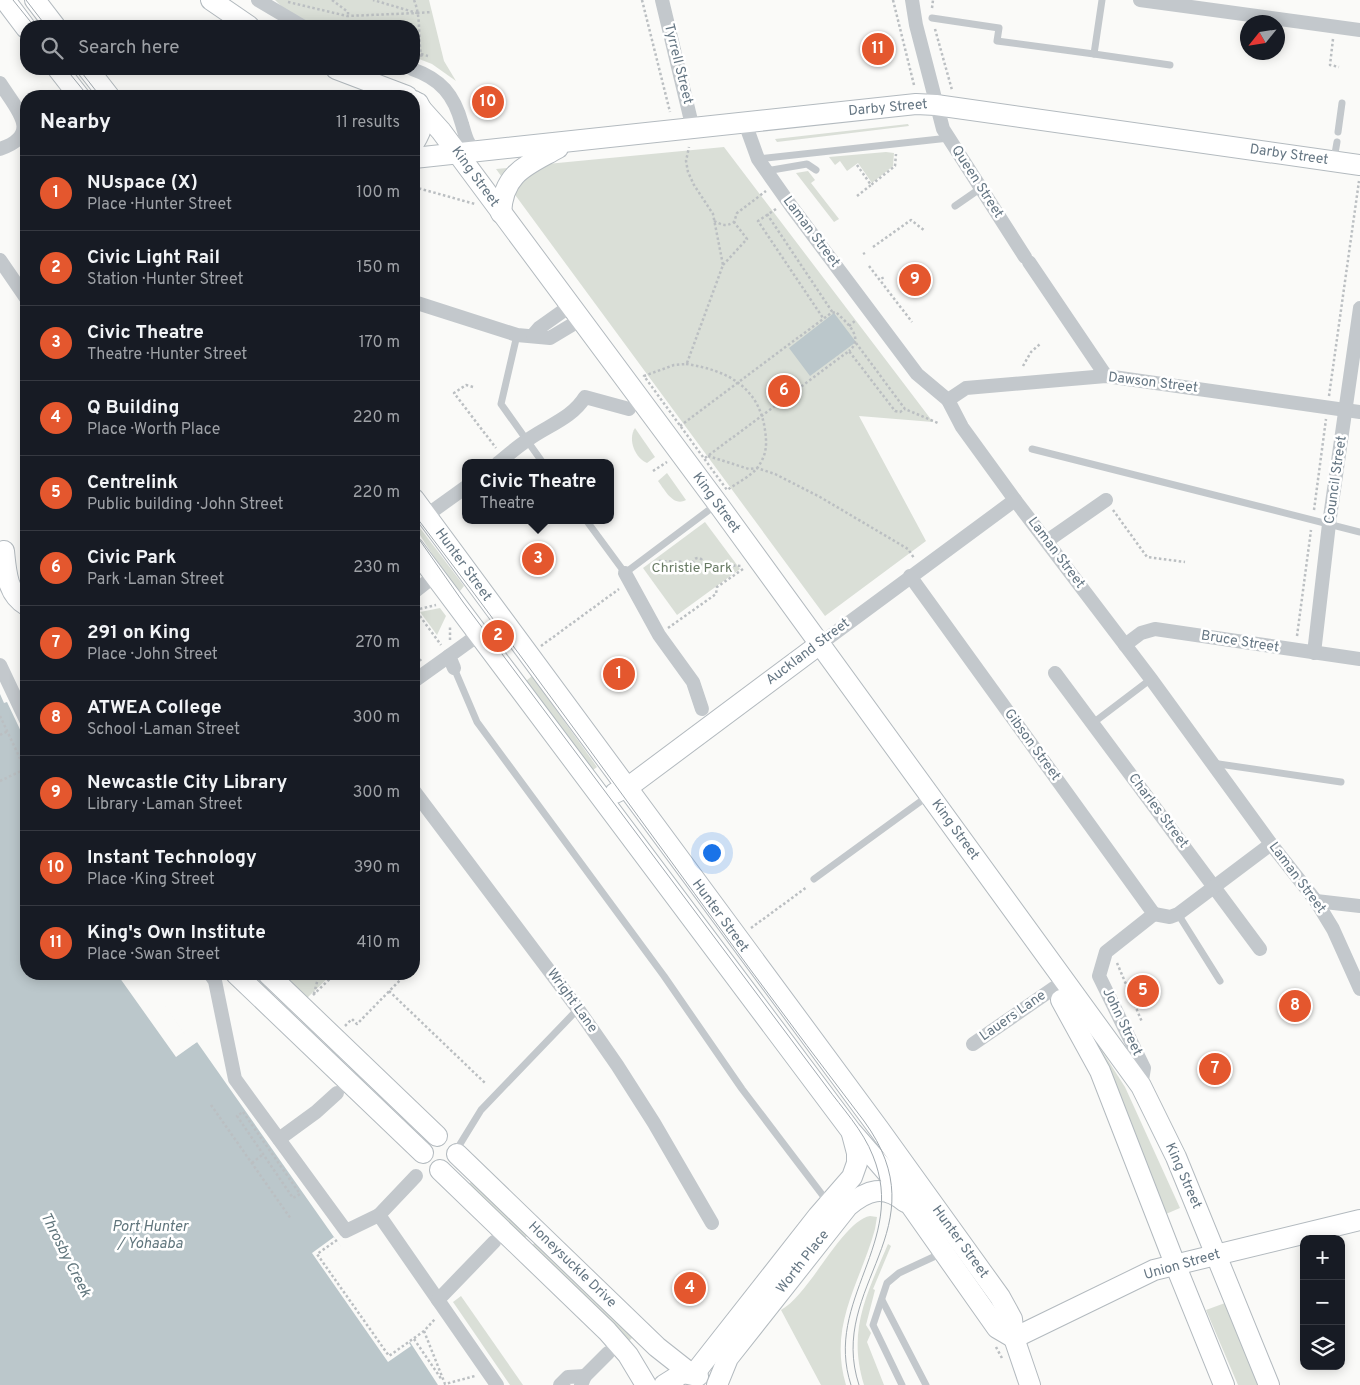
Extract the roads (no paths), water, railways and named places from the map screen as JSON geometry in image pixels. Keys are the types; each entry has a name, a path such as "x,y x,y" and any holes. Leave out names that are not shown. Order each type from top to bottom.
{"main road":[{"path":"5,0 20,20"},
{"path":"35,0 50,20"},
{"path":"210,0 240,20"},
{"path":"63,75 74,90"},
{"path":"93,75 104,90"},
{"path":"351,75 388,90"},
{"name":"Darby Street","path":"420,157 567,143 691,138 745,123 908,105 936,105 1334,162 1359,174"},
{"name":"King Street","path":"420,107 467,153 502,213 575,313 691,468 722,497 820,644 1141,1086 1176,1157 1269,1385"},
{"path":"420,113 423,118 420,132"},
{"path":"502,213 505,191 521,168 567,143"},
{"name":"Hunter Street","path":"420,507 1000,1297 1012,1319 1014,1338 1030,1385"},
{"path":"2,546 20,576"},
{"path":"2,546 10,586 20,600"},
{"name":"Hunter Street","path":"420,556 851,1131 887,1173 945,1252 997,1328 1014,1338"},
{"name":"Auckland Street","path":"598,793 609,794 626,788 820,644"},
{"name":"King Street","path":"1012,910 1100,1071 1224,1385"},
{"path":"242,980 423,1153 428,1165 440,1170 452,1165 457,1151 448,1138 437,1136 274,980"},
{"name":"Worth Place","path":"697,1378 827,1200 849,1181 856,1168 856,1146 851,1131"},
{"path":"423,1153 425,1144 437,1136"},
{"name":"Honeysuckle Drive","path":"457,1151 657,1347 697,1378"},
{"name":"Honeysuckle Drive","path":"440,1170 607,1331 628,1355 646,1385"},
{"name":"Worth Place","path":"717,1385 728,1358 848,1206 865,1193 879,1190 898,1196 914,1211"},
{"name":"Union Street","path":"1014,1338 1154,1270 1360,1220"},
{"path":"664,1385 677,1375 697,1378"}],"street":[{"path":"258,0 292,20"},
{"name":"Tyrrell Street","path":"662,0 691,138"},
{"name":"Queen Street","path":"912,0 916,25 943,129 1106,376"},
{"path":"1140,0 1360,30"},
{"name":"King Street","path":"420,68 449,93 456,105 467,140 467,153"},
{"path":"0,83 20,114"},
{"name":"Laman Street","path":"745,123 762,165 917,374 948,400 962,427 1015,500 1151,679 1271,844 1316,901 1333,929 1360,989"},
{"path":"0,148 15,144 20,140"},
{"path":"0,260 20,289"},
{"path":"420,304 516,340 533,335 539,328 575,313"},
{"name":"Council Street","path":"1314,653 1329,524 1360,308"},
{"name":"Dawson Street","path":"948,400 966,388 1106,376 1360,412"},
{"path":"502,459 526,439 564,418 579,406 585,397 629,408"},
{"path":"434,510 462,489"},
{"name":"Auckland Street","path":"820,644 1015,500"},
{"path":"1047,541 1106,500"},
{"name":"Gibson Street","path":"915,572 1154,914"},
{"path":"628,576 659,634 693,682 702,709"},
{"path":"420,587 428,581"},
{"name":"Bruce Street","path":"1125,645 1141,633 1155,628 1360,659"},
{"path":"420,678 452,662 478,635"},
{"path":"0,665 20,707"},
{"name":"Charles Street","path":"1055,673 1260,949"},
{"name":"Wright Lane","path":"420,799 578,1009 654,1123 712,1223"},
{"path":"1154,914 1170,917 1178,914 1271,844"},
{"path":"1316,901 1360,906"},
{"name":"John Street","path":"1141,1086 1144,1068 1099,976 1106,952 1154,914"},
{"path":"214,980 236,1080 346,1231 379,1215 416,1176"},
{"name":"Lauers Lane","path":"973,1044 1054,988"},
{"path":"278,1139 316,1112 337,1093"},
{"path":"379,1215 497,1385"},
{"path":"438,1300 494,1242"},
{"path":"560,1385 568,1377 583,1381 608,1353"}],"lane":[{"path":"1094,54 1102,0"},
{"path":"932,18 998,28 996,41 1170,65"},
{"path":"1338,132 1342,103"},
{"path":"762,165 949,138"},
{"path":"1334,162 1337,142"},
{"path":"762,165 807,164 816,170"},
{"path":"955,206 981,188"},
{"path":"516,340 501,404 541,459"},
{"path":"1032,449 1360,532"},
{"path":"589,524 628,576 649,555 722,497"},
{"path":"452,662 477,722 664,976 742,1089 827,1200"},
{"path":"1093,724 1151,679"},
{"path":"1212,763 1341,782"},
{"path":"814,879 930,795"},
{"path":"1178,914 1220,980"},
{"path":"457,1151 481,1110 578,1009"},
{"path":"902,1385 873,1325 887,1283 899,1273 945,1252"},
{"path":"882,1300 926,1385"}],"water":[{"path":"834,313 856,342 810,376 789,348"},
{"name":"Port Hunter / Yohaaba","path":"0,694 4,703 7,702 20,729 20,980 146,980 192,1045 197,1042 341,1247 335,1256 401,1348 410,1342 438,1385 0,1385"}],"tram line":[{"path":"13,0 29,20"},
{"path":"26,0 41,20"},
{"path":"71,75 83,90"},
{"path":"84,75 95,90"},
{"path":"420,522 864,1121 885,1159 892,1194 888,1226 857,1317 853,1349 859,1385"},
{"path":"420,541 463,602 852,1120 869,1146 881,1187 880,1216 874,1244 855,1298 848,1325 845,1354 851,1385"}],"place":[{"name":"King's Own Institute","path":"878,49"},
{"name":"Instant Technology","path":"488,102"},
{"name":"Newcastle City Library","path":"915,280"},
{"name":"Civic Park","path":"784,391"},
{"name":"Civic Theatre","path":"538,559"},
{"name":"Civic Light Rail","path":"498,636"},
{"name":"NUspace (X)","path":"619,674"},
{"name":"Centrelink","path":"1143,991"},
{"name":"ATWEA College","path":"1295,1006"},
{"name":"291 on King","path":"1215,1069"},
{"name":"Q Building","path":"690,1288"}],"park label":[{"name":"Christie Park","path":"692,568"}],"water label":[{"name":"Throsby Creek","path":"65,1255"}]}
